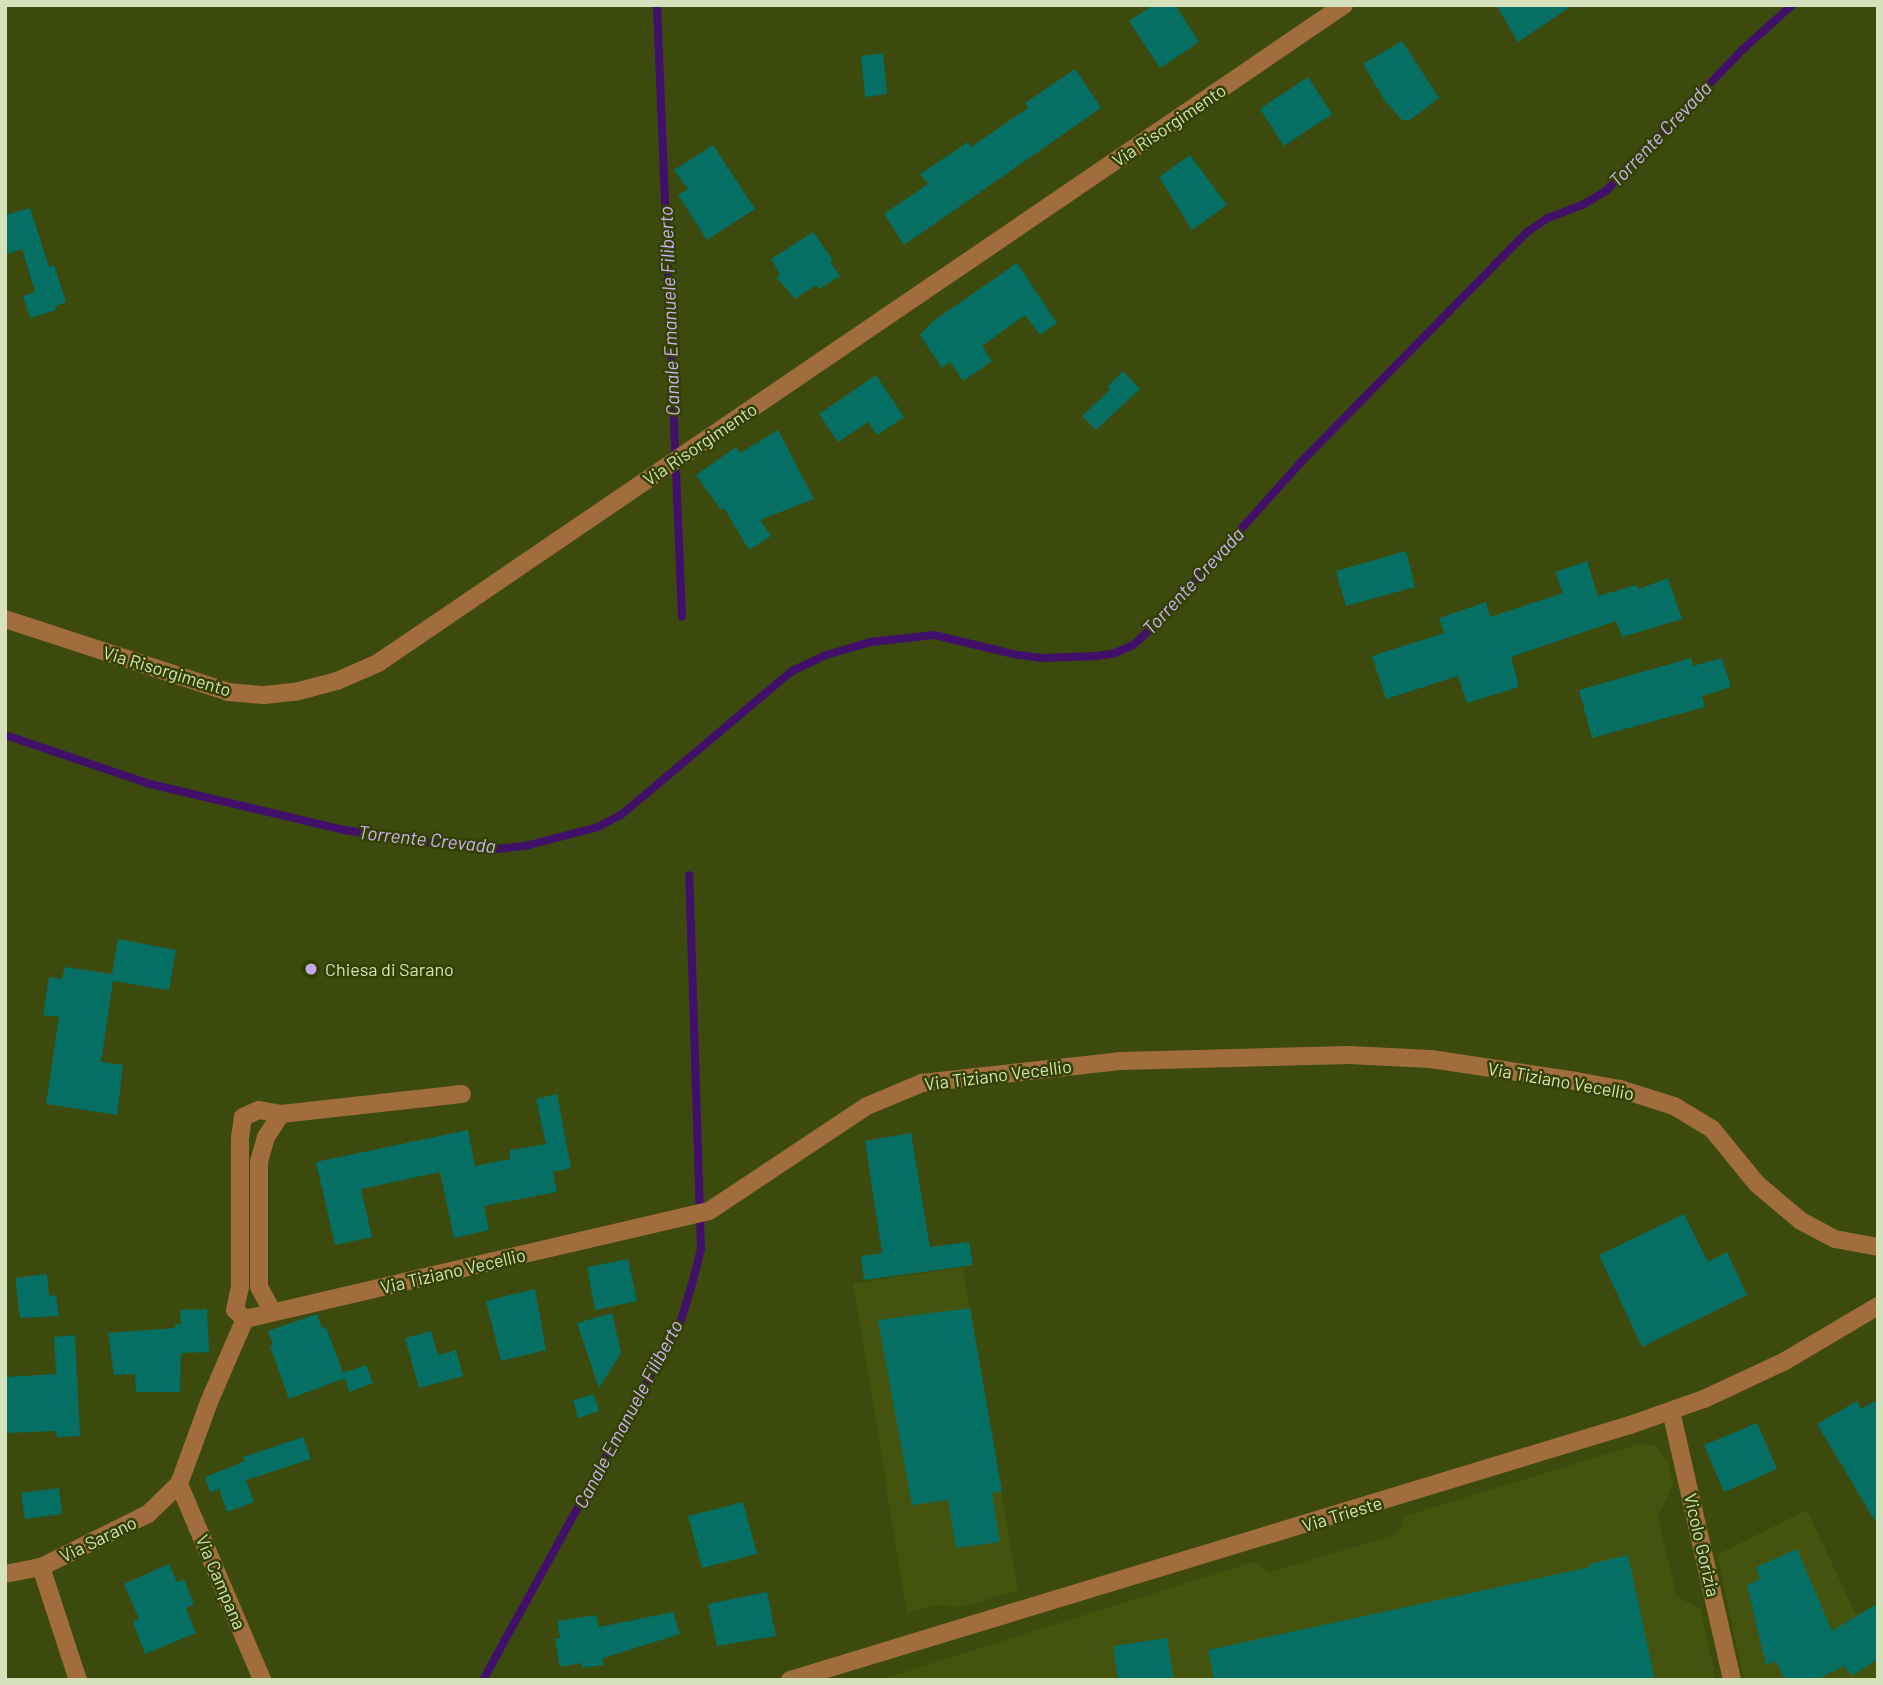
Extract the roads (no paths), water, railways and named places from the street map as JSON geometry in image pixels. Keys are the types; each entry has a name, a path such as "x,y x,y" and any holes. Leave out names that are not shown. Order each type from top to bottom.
{"street":[{"name":"Via Risorgimento","path":"5,619 228,692 264,695 295,692 337,681 378,663 1344,5"},
{"name":"Via Tiziano Vecellio","path":"245,1319 709,1212 867,1106 922,1083 1120,1061 1349,1055 1431,1059 1619,1089 1674,1105 1712,1129 1757,1184 1801,1221 1835,1239 1878,1247"},
{"path":"179,1484 209,1402 245,1319 235,1310 240,1287 240,1138 243,1117 258,1110 281,1114 461,1094"},
{"path":"273,1312 258,1287 258,1162 266,1137 281,1114"},
{"name":"Via Trieste","path":"790,1680 1565,1446 1671,1411 1785,1361 1878,1306"},
{"name":"Vicolo Gorizia","path":"1671,1411 1732,1680"},
{"name":"Via Sarano","path":"5,1574 41,1567 148,1514 179,1484"},
{"name":"Via Campana","path":"179,1484 262,1680"},
{"path":"41,1567 78,1680"}],"waterway":[{"name":"Canale Emanuele Filiberto","path":"657,5 682,616"},
{"name":"Torrente Crevada","path":"5,735 150,784 344,830 464,847 498,849 529,845 598,827 621,815 792,671 826,655 871,642 934,635 1041,658 1115,653 1133,645 1154,626 1301,462 1527,232 1548,218 1584,204 1607,190 1742,50 1792,5"},
{"name":"Canale Emanuele Filiberto","path":"483,1680 681,1320 701,1249 689,875"}],"place":[{"name":"Chiesa di Sarano","path":"311,969"}]}
